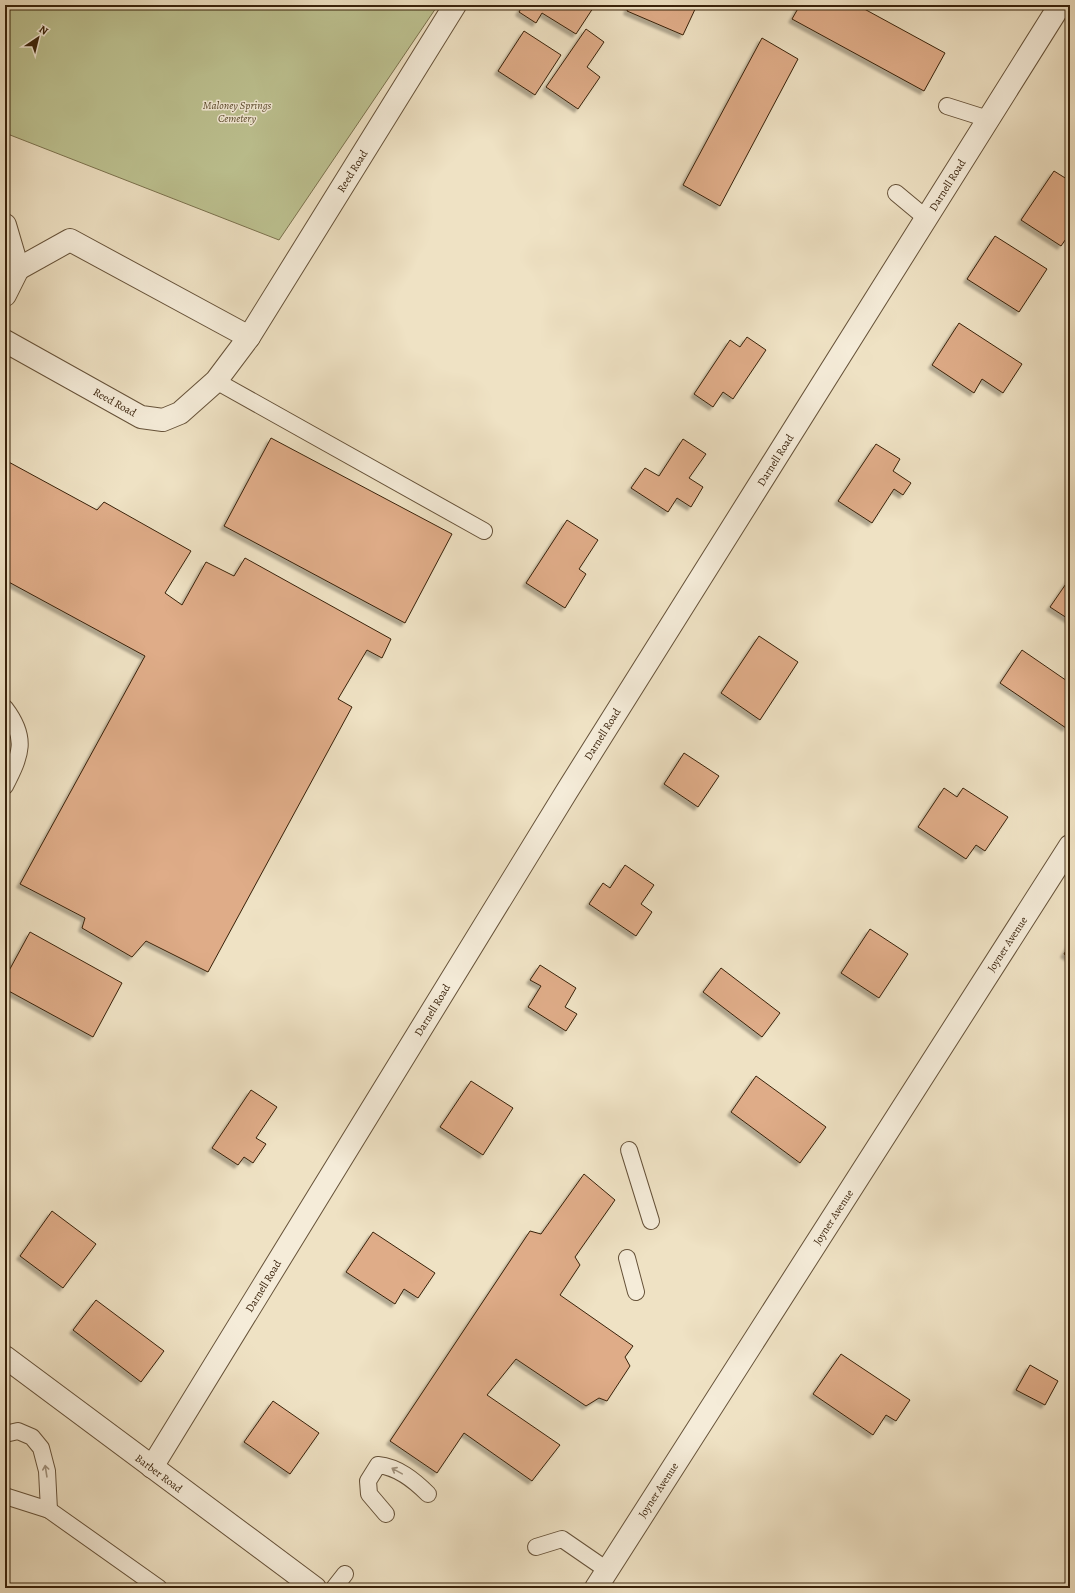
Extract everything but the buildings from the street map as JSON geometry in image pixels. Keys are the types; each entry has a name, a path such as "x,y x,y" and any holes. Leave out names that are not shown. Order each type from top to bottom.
{"street":[{"name":"Reed Road","path":"5,341 141,417 163,420 180,413 216,382 249,337 455,5"},
{"name":"Darnell Road","path":"152,1467 567,791 1060,5"},
{"path":"5,225 18,269"},
{"path":"5,295 18,269 70,240 249,337"},
{"name":"Joyner Avenue","path":"601,1579 1068,854"},
{"name":"Barber Road","path":"6,1360 315,1588"}],"lane":[{"path":"946,106 988,119"},
{"path":"896,193 926,218"},
{"path":"216,382 484,531"},
{"path":"5,708 12,717 19,731 20,748 16,764 5,786"},
{"path":"629,1150 651,1221"},
{"path":"627,1258 636,1292"},
{"path":"5,1434 18,1431 32,1437 41,1448 47,1471 49,1510"},
{"path":"386,1514 369,1494 368,1481 378,1465 390,1466 415,1481 428,1494"},
{"path":"5,1496 49,1510 158,1588"},
{"path":"536,1547 562,1539 601,1579"},
{"path":"334,1588 345,1574"}],"green space":[{"name":"Maloney Springs Cemetery","path":"5,5 438,5 279,240 5,133"}]}
